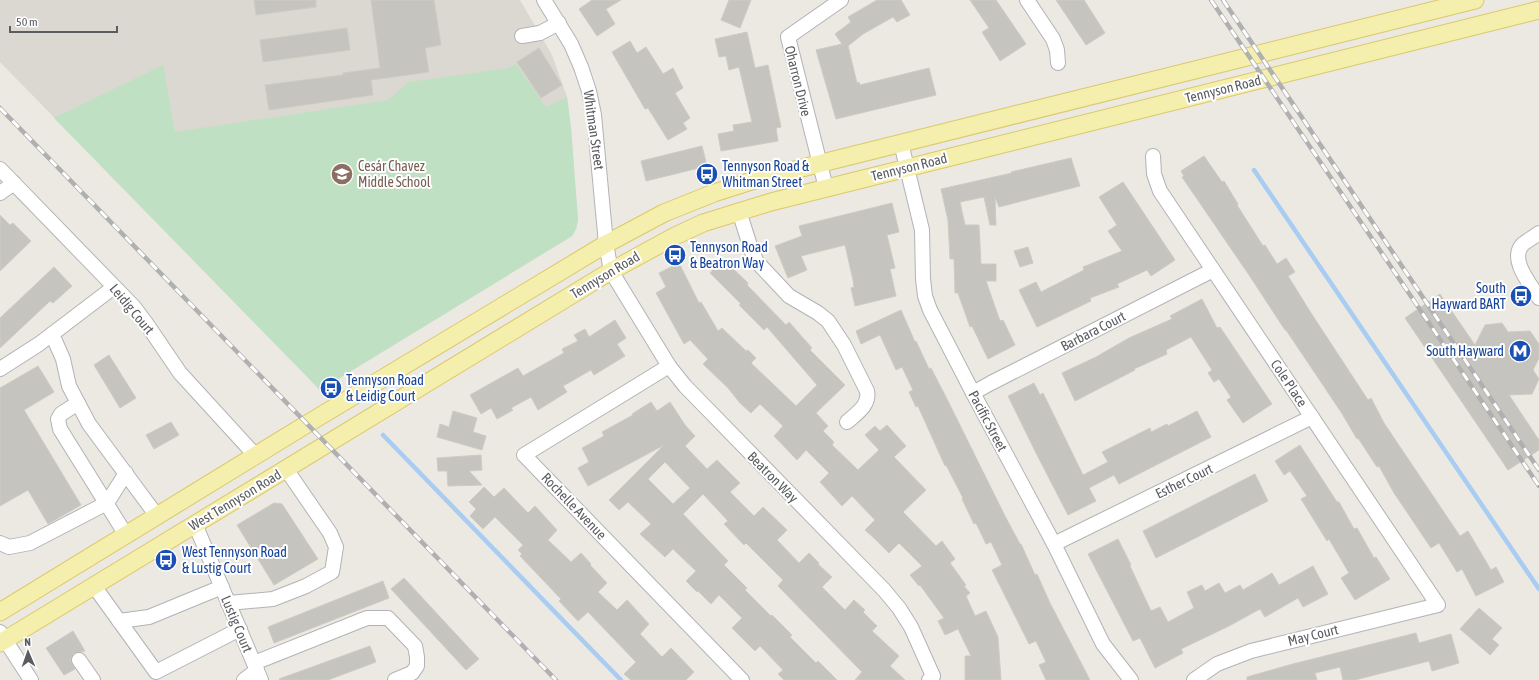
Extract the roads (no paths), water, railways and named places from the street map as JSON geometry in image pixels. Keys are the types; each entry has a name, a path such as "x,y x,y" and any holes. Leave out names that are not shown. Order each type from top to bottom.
{"main road":[{"name":"Tennyson Road","path":"307,424 606,244 664,213 693,200 758,179 1475,0"},
{"name":"Tennyson Road","path":"327,444 611,271 675,236 703,223 740,211 826,188 1539,10"},
{"name":"West Tennyson Road","path":"0,612 307,424"},
{"name":"West Tennyson Road","path":"2,639 94,586 327,444"}],"street":[{"name":"Whitman Street","path":"545,0 559,23 581,67 589,91 594,115 606,244 611,271"},
{"name":"Oharron Drive","path":"826,188 788,37 841,0"},
{"path":"1027,0 1053,39 1058,50 1058,63"},
{"path":"522,36 540,33 559,23"},
{"name":"Pacific Street","path":"900,144 922,230 922,279 925,296 930,310 1054,544 1103,644 1131,680"},
{"name":"Cole Place","path":"1153,156 1154,174 1160,191 1438,605"},
{"name":"Leidig Court","path":"0,169 134,307 180,373 256,456"},
{"path":"0,193 14,183"},
{"path":"740,211 752,252 757,262 790,296 818,313 828,322 837,333 847,351 867,391 868,398 866,404 847,422"},
{"path":"1538,236 1522,245 1518,257 1522,272 1539,298"},
{"name":"Barbara Court","path":"973,393 1213,270"},
{"name":"Beatron Way","path":"611,271 670,366 685,386 894,602 911,627 933,676 929,680"},
{"path":"0,369 52,334 114,287"},
{"path":"52,334 63,359 69,386 89,424 157,516"},
{"name":"Rochelle Avenue","path":"670,366 524,456 742,680"},
{"path":"78,403 61,414 58,419 60,429 126,535"},
{"name":"Esther Court","path":"1054,544 1312,417"},
{"path":"228,603 273,599 306,586 332,572 336,547 330,533 286,469"},
{"path":"0,543 9,546 30,543 107,504 126,473"},
{"name":"Lustig Court","path":"195,524 257,671"},
{"path":"94,586 156,672 240,629"},
{"path":"119,621 149,617 222,587"},
{"name":"May Court","path":"1194,680 1217,664 1251,651 1438,605"},
{"path":"244,680 257,671 367,618 388,618 415,646 417,666 412,673 395,680"},
{"path":"2,639 31,680"},
{"path":"79,660 93,680"}],"waterway":[{"path":"1254,170 1539,589"},
{"path":"383,435 621,680"}],"railway":[{"path":"1211,0 1539,486"},
{"path":"1223,0 1539,470"},
{"path":"0,108 556,680"}],"place":[{"name":"Cesár Chavez Middle School","path":"342,174"},
{"name":"Tennyson Road & Whitman Street","path":"707,174"},
{"name":"Tennyson Road & Beatron Way","path":"675,255"},
{"name":"South Hayward BART","path":"1521,296"},
{"name":"South Hayward","path":"1520,351"},
{"name":"Tennyson Road & Leidig Court","path":"331,388"},
{"name":"West Tennyson Road & Lustig Court","path":"166,560"}]}
